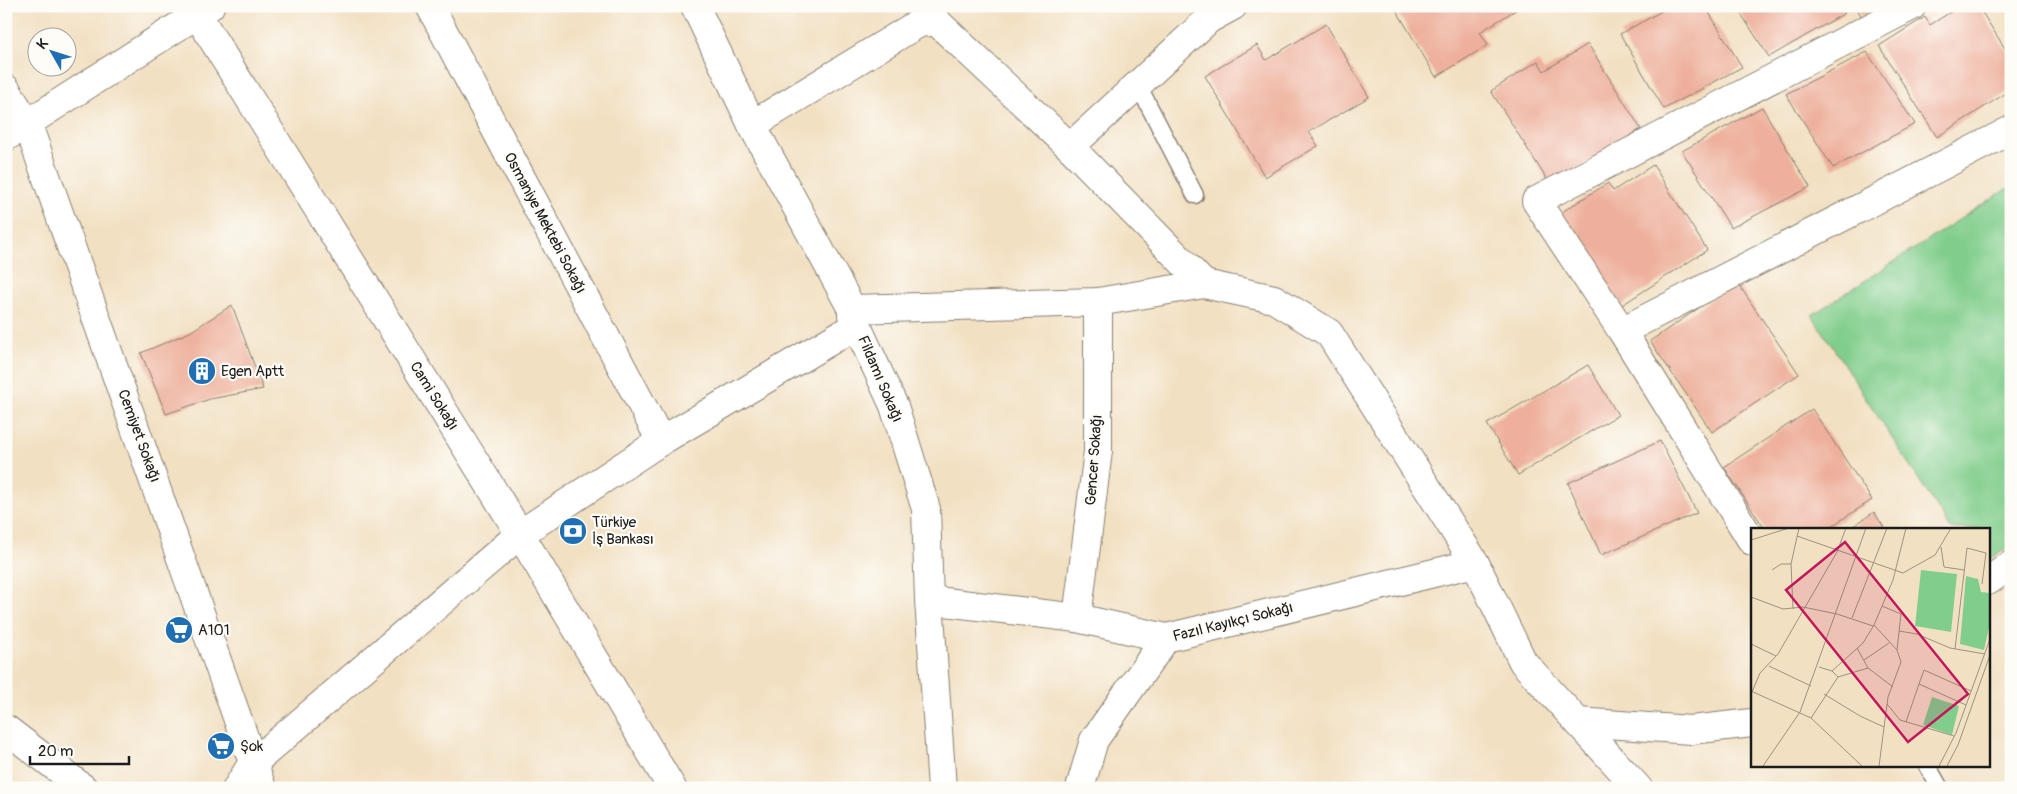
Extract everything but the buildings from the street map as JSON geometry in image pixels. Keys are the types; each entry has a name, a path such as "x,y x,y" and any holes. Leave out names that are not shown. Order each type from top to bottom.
{"street":[{"name":"Osmaniye Mektebi Sokağı","path":"430,6 661,441"},
{"name":"Fildamı Sokağı","path":"695,6 752,125 855,317 894,406 926,510 929,600 942,788"},
{"path":"1070,147 1209,19 1233,6"},
{"path":"1751,539 1622,332 1536,201 1912,6"},
{"path":"17,131 200,9"},
{"name":"Cami Sokağı","path":"200,9 520,534 672,788"},
{"path":"752,125 919,23 936,21 1070,147 1204,284"},
{"name":"Cemiyet Sokağı","path":"6,89 17,131 160,495 257,776"},
{"path":"1622,332 2011,130"},
{"path":"237,788 257,776 520,534 855,317 1098,302 1204,284 1274,299 1329,333 1476,563 1523,662 1638,788"},
{"name":"Gencer Sokağı","path":"1077,618 1098,451 1098,302"},
{"name":"Fazıl Kayıkçı Sokağı","path":"929,600 1077,618 1166,638 1476,563"},
{"path":"1990,580 2011,566"},
{"path":"1080,788 1094,740 1166,638"},
{"path":"1578,722 1691,730 1751,723"},
{"path":"6,729 83,788"}],"lane":[{"path":"1138,84 1195,195"},
{"path":"1928,766 1940,788"}],"green space":[{"path":"2011,186 2011,546 1990,559 1990,528 1950,528 1812,315"}],"place":[{"name":"Egen Aptt","path":"202,371"},
{"name":"Türkiye İş Bankası","path":"573,531"},
{"name":"A101","path":"179,630"},
{"name":"Şok","path":"221,746"}]}
